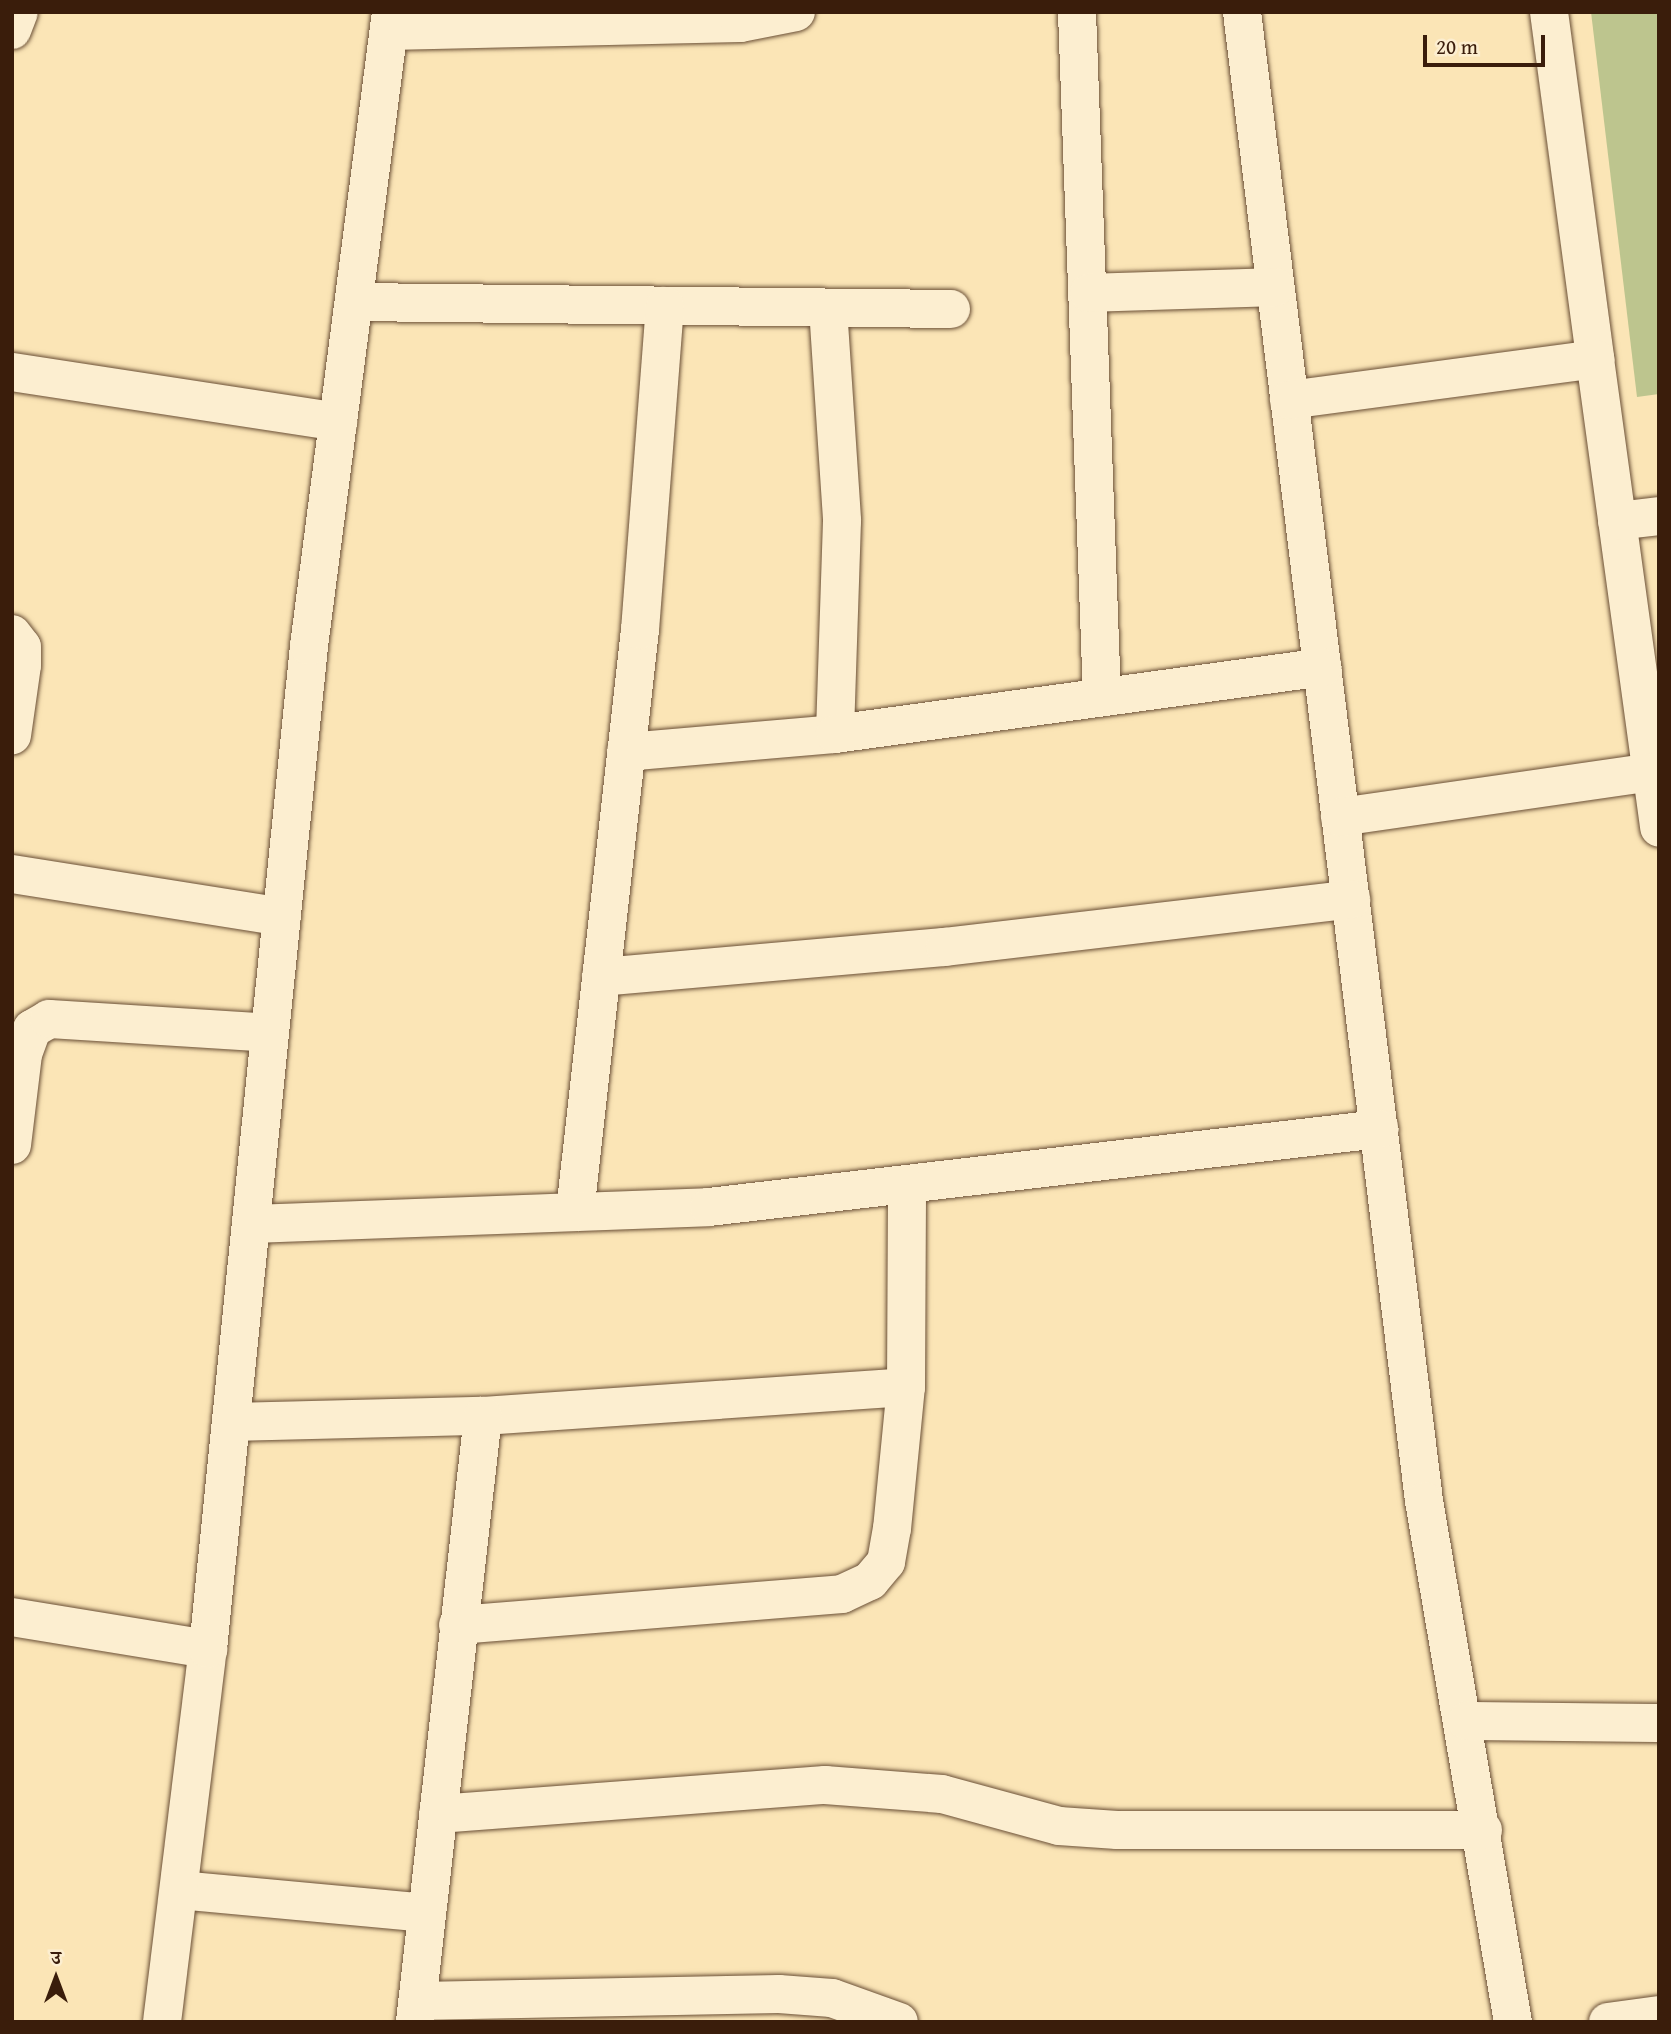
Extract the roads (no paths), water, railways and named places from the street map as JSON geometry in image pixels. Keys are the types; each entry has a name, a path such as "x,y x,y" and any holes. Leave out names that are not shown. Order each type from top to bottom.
{"street":[{"path":"12,30 19,12"},
{"path":"162,2022 208,1649 282,917 338,422 390,22 707,18 796,12"},
{"path":"1077,12 1102,698"},
{"path":"1242,12 1424,1501 1467,1721 1513,2022"},
{"path":"1549,12 1617,521 1652,726 1651,772 1659,828"},
{"path":"1089,293 1275,287"},
{"path":"354,302 951,309"},
{"path":"575,1212 626,752 665,306"},
{"path":"828,308 842,521 835,734"},
{"path":"1289,400 1595,359"},
{"path":"12,372 338,422"},
{"path":"1617,521 1659,516"},
{"path":"12,634 22,647 12,735"},
{"path":"626,752 835,734 1322,667"},
{"path":"1340,817 1651,772"},
{"path":"12,874 282,917"},
{"path":"601,976 945,947 1351,899"},
{"path":"12,1145 23,1054 32,1029 49,1019 270,1033"},
{"path":"251,1224 575,1212 907,1188 1378,1129"},
{"path":"458,1625 842,1594 870,1581 886,1562 892,1529 905,1387 907,1188"},
{"path":"231,1422 483,1416 905,1387"},
{"path":"483,1416 416,2011 813,2009 899,2022"},
{"path":"12,1617 208,1649"},
{"path":"1467,1721 1659,1723"},
{"path":"438,1814 825,1785 942,1794 1059,1826 1117,1830 1483,1830"},
{"path":"179,1889 427,1913"},
{"path":"1608,2022 1659,2015"}]}
